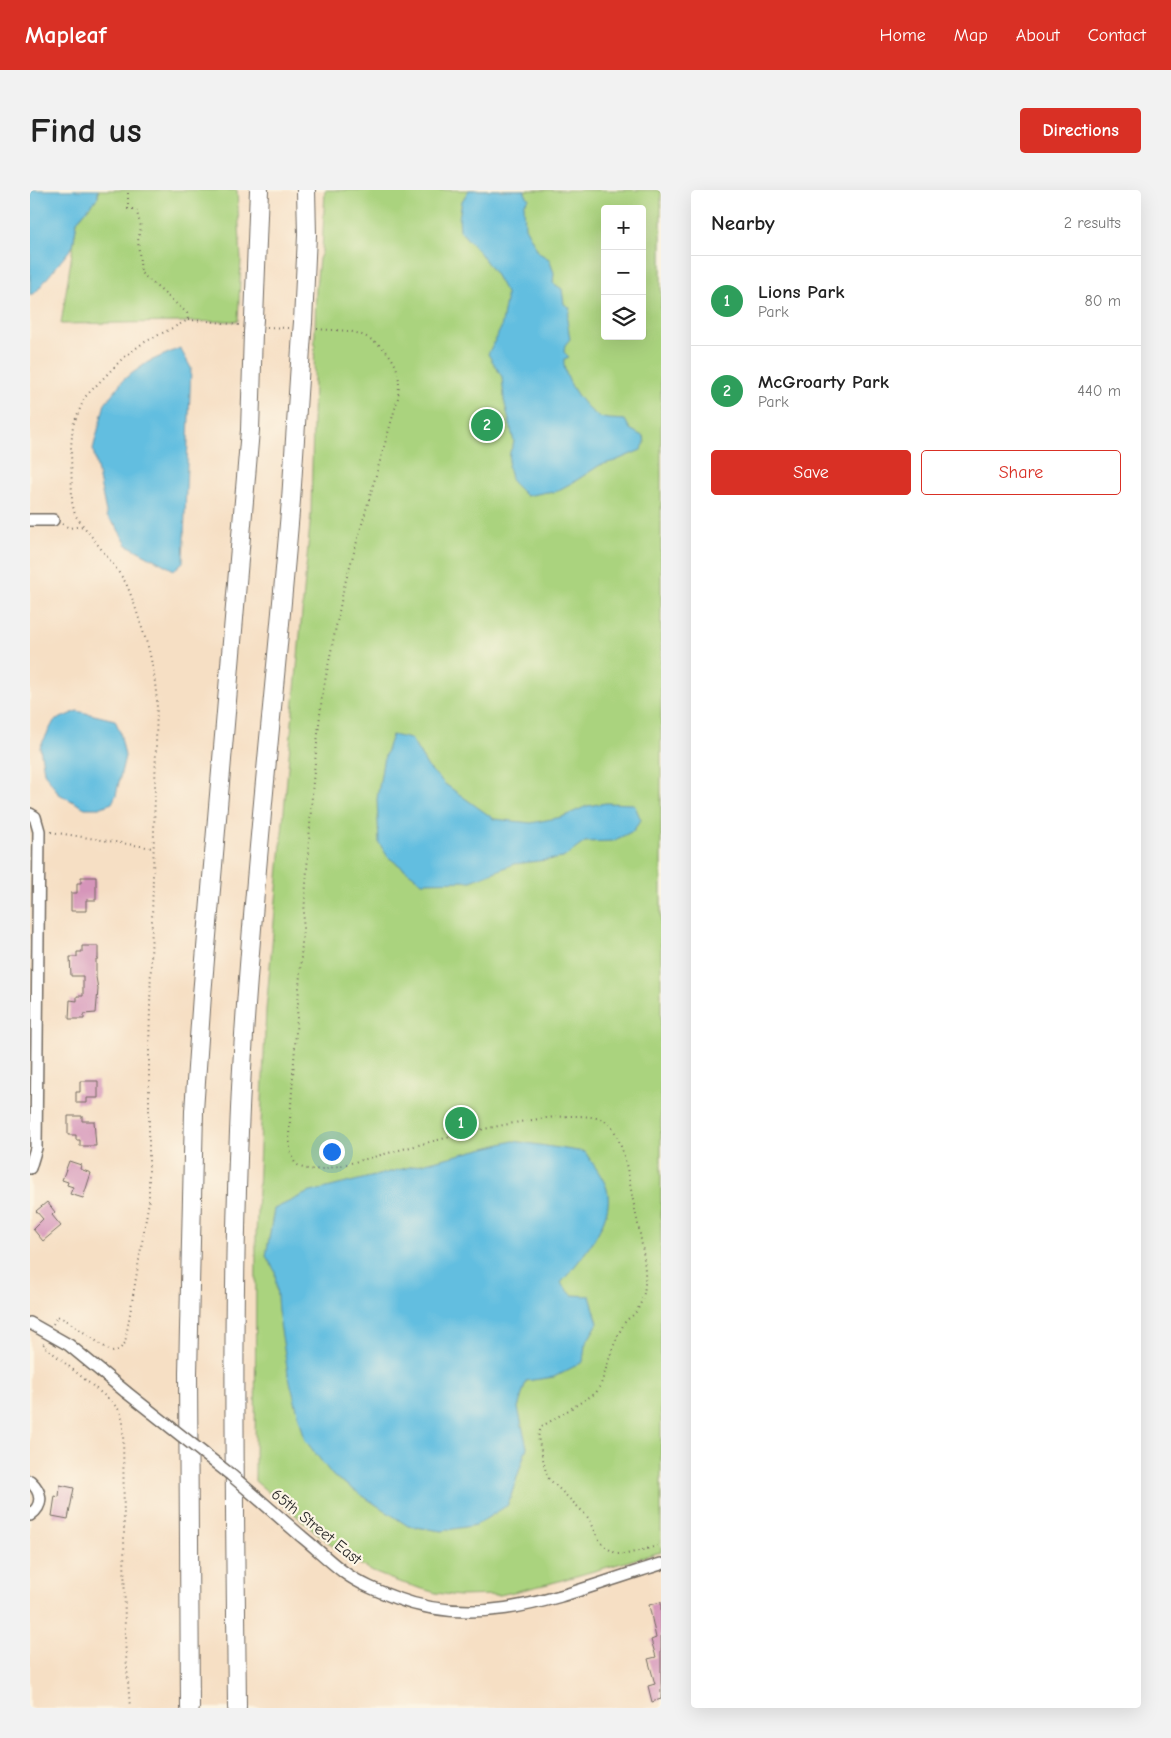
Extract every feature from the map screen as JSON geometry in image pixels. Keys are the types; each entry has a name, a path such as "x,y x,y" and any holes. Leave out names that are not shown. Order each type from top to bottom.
{"highway":[{"path":"248,190 257,246"},
{"path":"190,1708 188,1373 194,1111 249,439 252,326 259,190"},
{"path":"237,1708 234,1398 235,1288 243,1051 264,784 291,501 306,235 306,190"},
{"path":"306,235 314,190"}],"street":[{"path":"30,520 53,520"},
{"path":"30,1168 36,1148 33,1019 39,830 32,815"},
{"name":"65th Street East","path":"30,1323 70,1345 231,1475 345,1573 375,1590 416,1606 447,1611 482,1612 543,1601 661,1564"},
{"path":"30,1481 37,1487 39,1493 37,1510 30,1515"}],"path":[{"path":"128,190 128,209 136,209 141,227 138,241 141,273 187,313 188,320"},
{"path":"130,1708 125,1641 123,1421 120,1411 111,1401 43,1345 57,1316 66,1320 112,1352 119,1350 125,1343 149,1201 153,848 157,701 149,650 126,583 75,515 72,502 71,447 74,425 85,397 123,358 142,343 188,320 207,320 252,326 350,331 367,337 386,351 396,367 399,383 398,398 344,588 322,696 313,781 289,1135 291,1156 298,1166 310,1169 320,1168 396,1152 464,1133 568,1115 589,1116 610,1124 621,1146 628,1173 643,1256 644,1292 634,1314 625,1322 596,1393 545,1424 541,1428 538,1437 546,1477 590,1520 600,1542 617,1554 627,1554 661,1545"},
{"path":"53,520 69,528 84,526"},
{"path":"39,830 153,848"}],"green space":[{"path":"98,190 237,190 241,260 238,321 61,324 77,221 98,197"},
{"path":"325,190 661,190 661,1552 548,1584 500,1595 459,1596 436,1593 373,1572 341,1553 255,1481 256,1235 266,1010 311,513 316,287 319,259 322,252"}],"water":[{"path":"30,190 98,190 98,197 77,221 73,246 36,292 30,295"},
{"path":"469,190 525,190 529,199 524,204 525,227 539,253 549,259 554,273 553,283 562,289 564,304 570,308 567,320 570,339 565,345 564,352 569,357 564,359 564,366 570,383 580,399 592,412 604,418 625,420 630,429 644,437 645,443 641,450 600,465 553,493 547,492 526,496 512,482 508,467 510,452 514,442 504,400 502,377 488,354 501,328 506,293 480,253 460,231 459,218 462,201"},
{"path":"180,348 191,368 183,562 174,570 127,545 116,526 107,517 93,449 105,403 124,379 148,362"},
{"path":"77,711 115,720 120,732 125,756 116,795 112,803 99,808 85,808 59,794 44,772 40,747 54,721"},
{"path":"392,735 411,739 428,767 445,784 494,819 531,823 562,817 587,806 606,803 634,804 641,820 633,831 613,841 585,842 563,858 514,864 471,881 422,882 388,857 379,843 377,799 383,762"},
{"path":"513,1141 585,1152 606,1185 608,1201 601,1227 586,1252 561,1283 572,1295 590,1296 598,1323 585,1345 583,1362 554,1377 526,1381 518,1408 527,1447 508,1505 476,1525 442,1531 408,1526 333,1476 305,1440 288,1374 278,1311 275,1271 266,1256 274,1209 307,1193"}],"building":[{"path":"81,877 96,877 96,900 86,900 86,911 71,911 71,893 77,893 77,883 81,883"},
{"path":"82,946 98,946 98,959 96,959 98,989 96,1013 84,1014 84,1019 69,1019 70,1000 77,1001 77,996 83,996 83,976 71,976 70,957 77,957 77,952 82,952"},
{"path":"80,1081 98,1081 98,1098 87,1098 87,1103 76,1103 76,1092 80,1092"},
{"path":"68,1116 82,1116 82,1121 94,1121 96,1146 80,1146 80,1140 76,1140 76,1135 68,1135"},
{"path":"69,1161 81,1165 80,1169 91,1173 83,1198 70,1194 73,1187 67,1185 68,1182 62,1180"},
{"path":"47,1202 55,1212 52,1215 61,1226 43,1241 33,1229 43,1219 36,1211"},
{"path":"60,1485 74,1488 68,1519 52,1516 55,1496 59,1497"},
{"path":"661,1602 661,1699 652,1702 648,1686 655,1684 648,1659 656,1657 651,1640 656,1638 649,1605"}],"place":[{"name":"McGroarty Park","path":"487,425"},
{"name":"Lions Park","path":"461,1123"}]}
